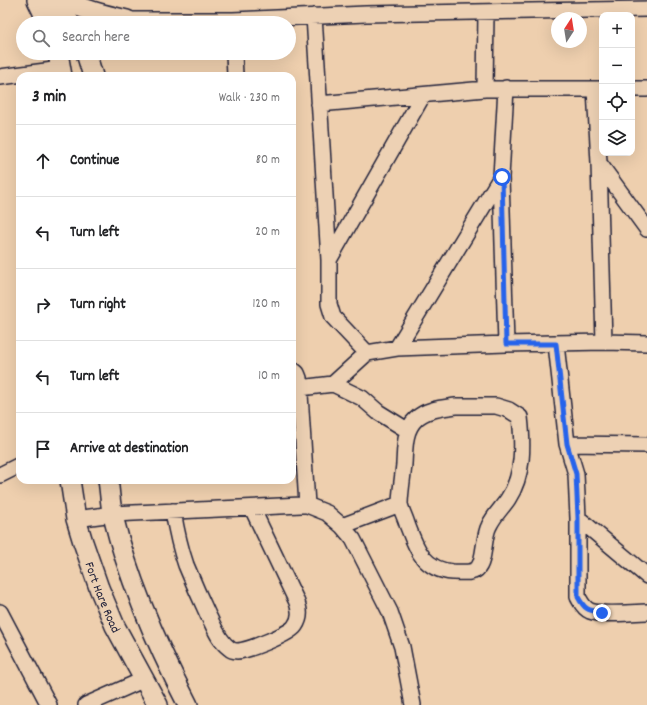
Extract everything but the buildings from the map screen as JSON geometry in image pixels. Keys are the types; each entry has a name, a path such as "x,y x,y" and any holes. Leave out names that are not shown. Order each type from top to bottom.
{"main road":[{"path":"37,0 45,16"},
{"path":"53,0 65,16"},
{"path":"64,0 79,7 108,16"},
{"path":"89,60 93,72"},
{"path":"96,72 98,60"},
{"name":"Fort Hare Road","path":"71,484 76,519 83,542 115,626 158,705"},
{"path":"109,484 113,514 122,549 133,582 170,669 188,705"}],"street":[{"path":"296,17 314,16 366,7 486,12 599,12"},
{"path":"611,12 647,9"},
{"path":"485,89 486,12"},
{"path":"314,16 329,260 329,304 333,317 367,353"},
{"path":"234,60 235,72"},
{"path":"27,72 60,66"},
{"path":"0,77 16,74"},
{"path":"506,88 502,177 506,344"},
{"path":"319,104 485,89 599,89"},
{"path":"635,89 647,89"},
{"path":"329,260 423,95"},
{"path":"599,120 604,342"},
{"path":"599,163 647,228"},
{"path":"397,348 502,177"},
{"path":"333,384 367,353 397,348 604,342 647,343"},
{"path":"556,344 567,444 576,474 578,518 578,597 583,606 589,611 602,613 647,612"},
{"path":"296,372 299,378 300,388 307,505"},
{"path":"300,388 333,384 362,398 378,412 407,430"},
{"path":"456,406 496,406 509,410 520,417 522,433 520,472 515,487 508,500 492,520 486,531 481,562 477,569 469,572 444,572 424,560 414,543 400,504 407,430 416,418 440,408 456,406"},
{"path":"567,444 647,445"},
{"path":"0,475 16,467"},
{"path":"342,526 400,504"},
{"path":"76,519 113,514 307,505 328,513 353,539 390,612 402,647 413,705"},
{"path":"173,511 178,536 186,563 199,596 219,638 230,650 238,651 249,649 285,634 294,628 299,619 300,610 252,508"},
{"path":"578,518 647,576"},
{"path":"0,612 49,705"},
{"path":"86,705 145,679"}],"route":[{"path":"502,177 506,344 556,344 567,444 576,474 578,518 578,597 583,606 589,611 602,613"}]}
